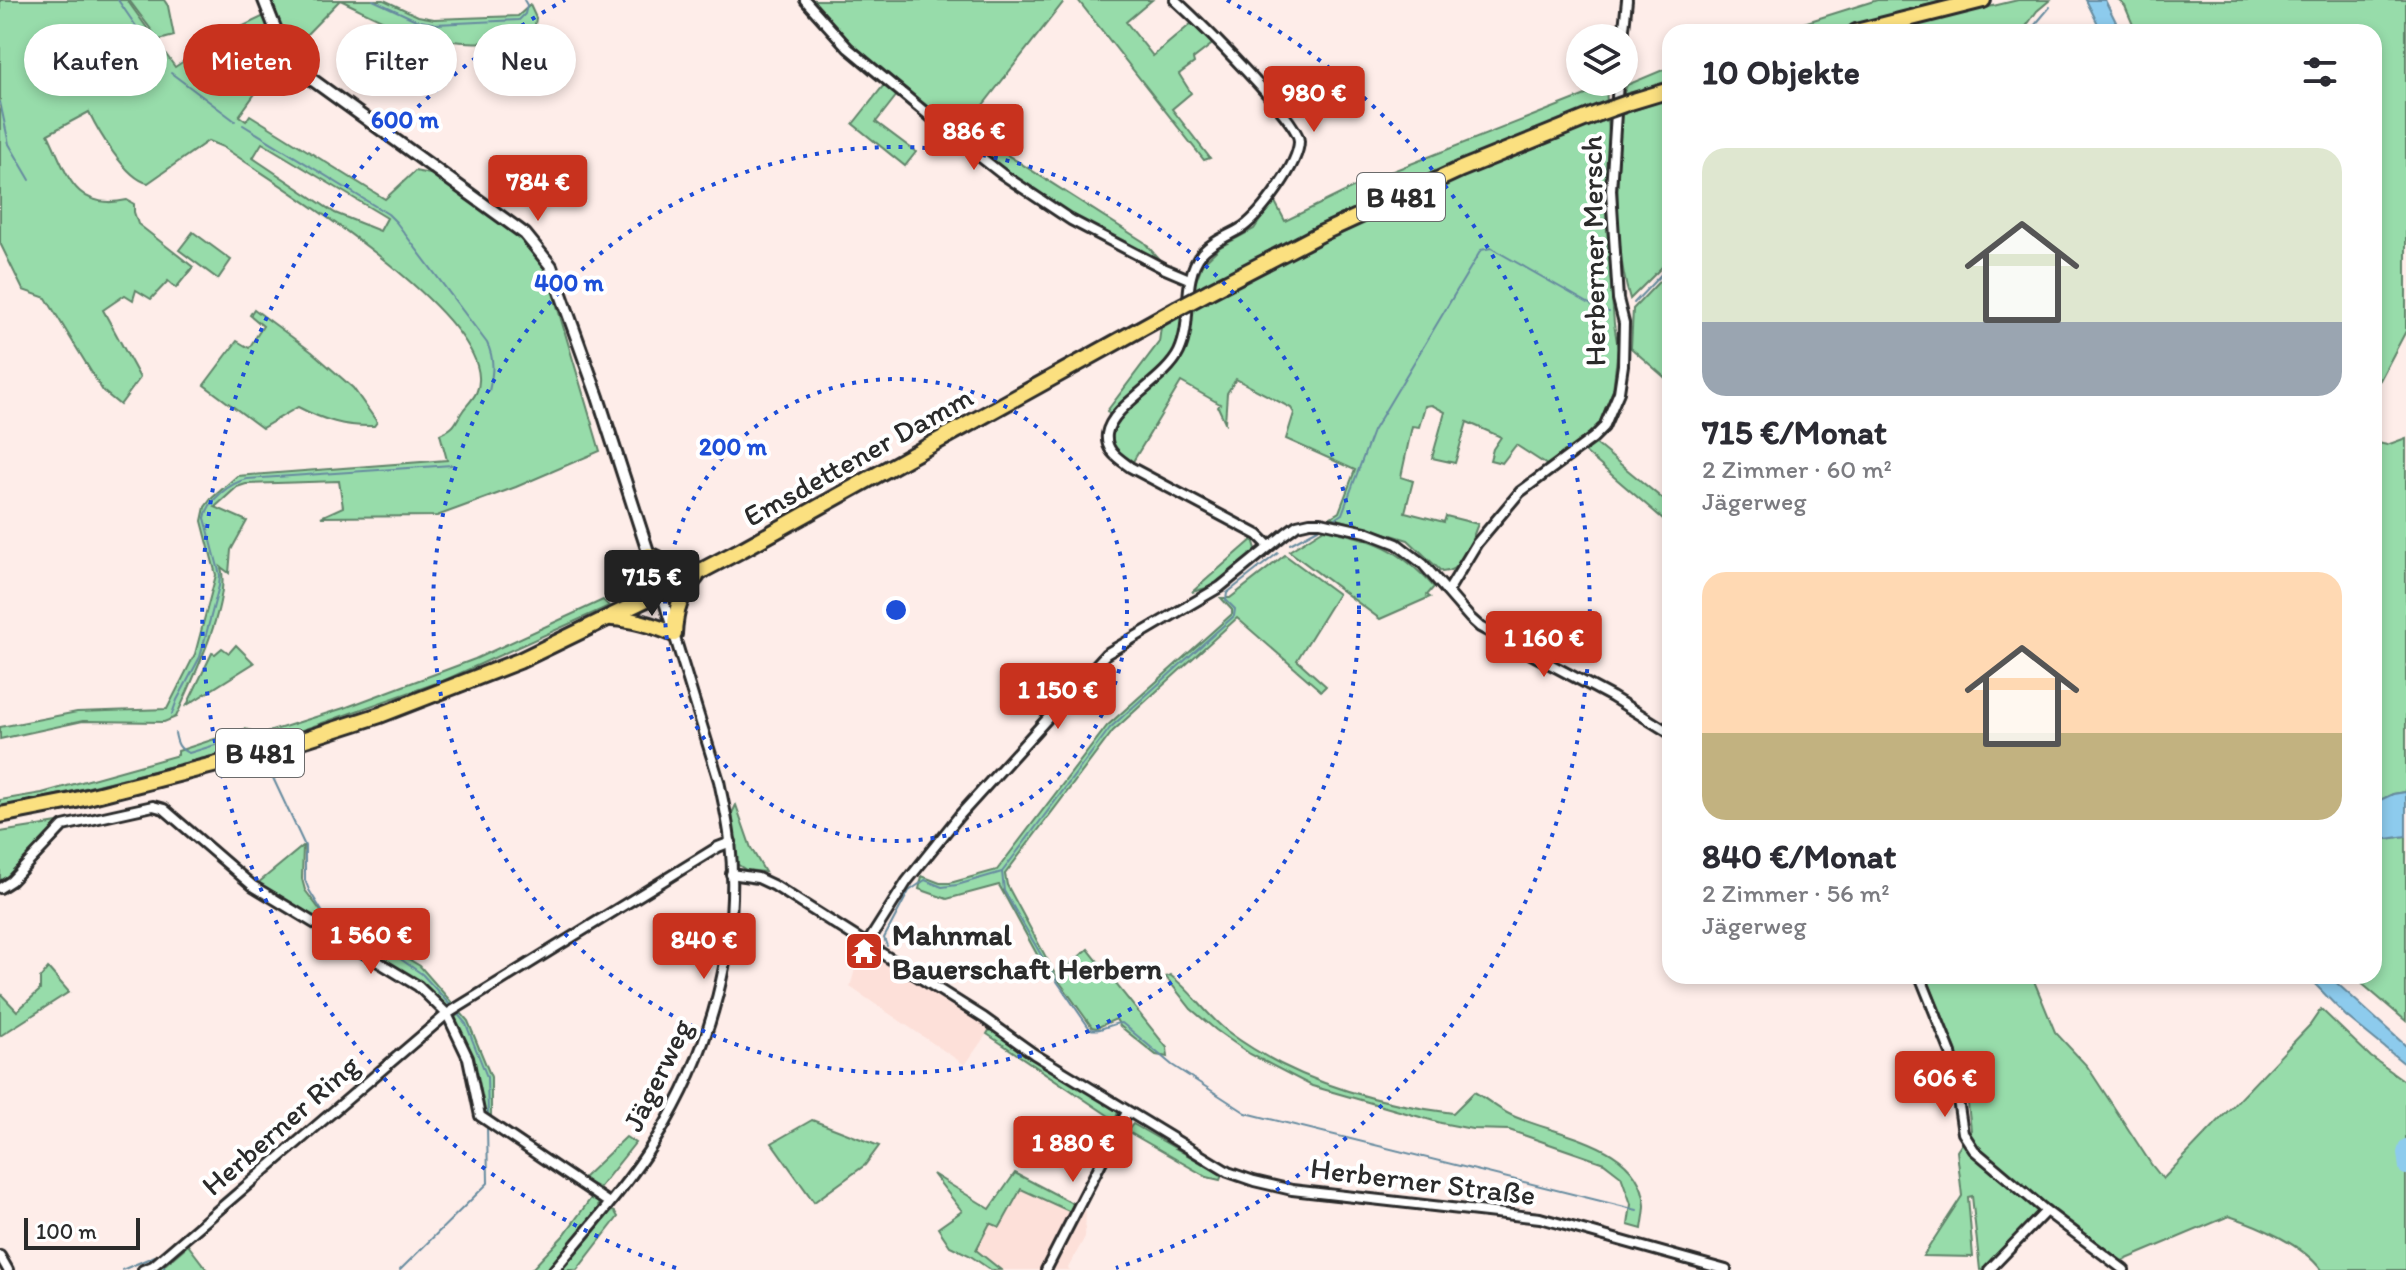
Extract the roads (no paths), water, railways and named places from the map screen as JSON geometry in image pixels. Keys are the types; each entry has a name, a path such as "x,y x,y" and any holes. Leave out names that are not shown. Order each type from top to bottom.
{"main road":[{"path":"1887,24 1983,0"},
{"name":"Emsdettener Damm","path":"0,815 72,801 268,751 380,715 519,661 702,571 1176,309 1322,233 1461,169 1599,113 1662,92"},
{"path":"649,555 674,567 702,571"},
{"path":"608,618 638,621 674,634 679,600 702,571"}],"street":[{"path":"264,0 281,43 296,68 525,234 551,266 593,382 661,592"},
{"path":"805,0 848,48 1002,174 1071,220 1189,279"},
{"path":"1175,0 1217,39 1272,101 1296,130 1299,141 1294,161 1257,214 1201,255 1189,279 1188,323 1179,352 1166,371 1111,423 1107,431 1108,446 1113,455 1130,467 1258,535 1269,546"},
{"path":"1624,24 1627,0"},
{"name":"Herberner Mersch","path":"1448,591 1477,543 1520,492 1604,427 1619,392 1624,323 1618,299 1611,190 1616,96"},
{"path":"867,944 907,881 959,816 1106,654 1220,587 1297,525 1310,522 1366,532 1397,544 1423,564 1480,627 1612,697 1662,728"},
{"name":"Jägerweg","path":"554,1270 609,1203 655,1141 674,1109 705,1039 724,962 730,923 731,842 719,781 661,592"},
{"path":"0,888 11,881 63,826 153,806 164,809 253,886 418,986 447,1014 468,1058 480,1116 609,1203"},
{"name":"Herberner Ring","path":"143,1270 153,1266 447,1014 731,842"},
{"name":"Herberner Straße","path":"731,874 758,878 775,886 984,1018 1034,1054 1228,1172 1292,1190 1540,1218 1726,1270"},
{"path":"1923,984 1951,1053 1963,1133 1974,1150 2046,1211 2124,1270"},
{"path":"1046,1270 1127,1112"},
{"path":"1989,1270 2046,1211"},
{"path":"0,1256 8,1270"}],"water":[{"path":"2086,0 2105,0 2117,24 2098,24"},
{"path":"2406,792 2406,836 2382,840 2382,799"},
{"path":"2315,984 2338,984 2406,1046 2406,1065 2346,1016"}],"waterway":[{"path":"118,0 134,24"},
{"path":"373,0 416,20 436,24 519,20 525,14 527,5 524,0"},
{"path":"2036,24 2050,7"},
{"path":"171,73 235,121"},
{"path":"0,102 9,144 30,180"},
{"path":"243,125 388,214 396,222 487,343 492,367 489,391"},
{"path":"1336,518 1342,514 1373,431 1481,250 1491,248 1602,311 1609,312"},
{"path":"1634,303 1662,273"},
{"path":"172,714 200,657 219,586 220,575 205,518 210,505 221,493 247,479 452,465"},
{"path":"1290,544 1318,529"},
{"path":"887,946 884,938 909,891 925,880 942,887 1002,872 1110,728 1234,616 1235,609 1226,600 1227,593 1278,553"},
{"path":"175,733 179,746 189,753 245,736 253,741"},
{"path":"266,763 305,846 305,880 328,921 363,933 422,974 452,1007"},
{"path":"1002,872 1004,891 1054,977 1090,1029 1122,1023 1172,1065 1246,1113 1637,1210"},
{"path":"456,1012 466,1024 487,1077 488,1115"},
{"path":"400,1270 488,1183 487,1124"},
{"path":"2406,1146 2406,1168"},
{"path":"122,1270 155,1256"}],"place":[{"name":"Mahnmal Bauerschaft Herbern","path":"864,951"}]}
